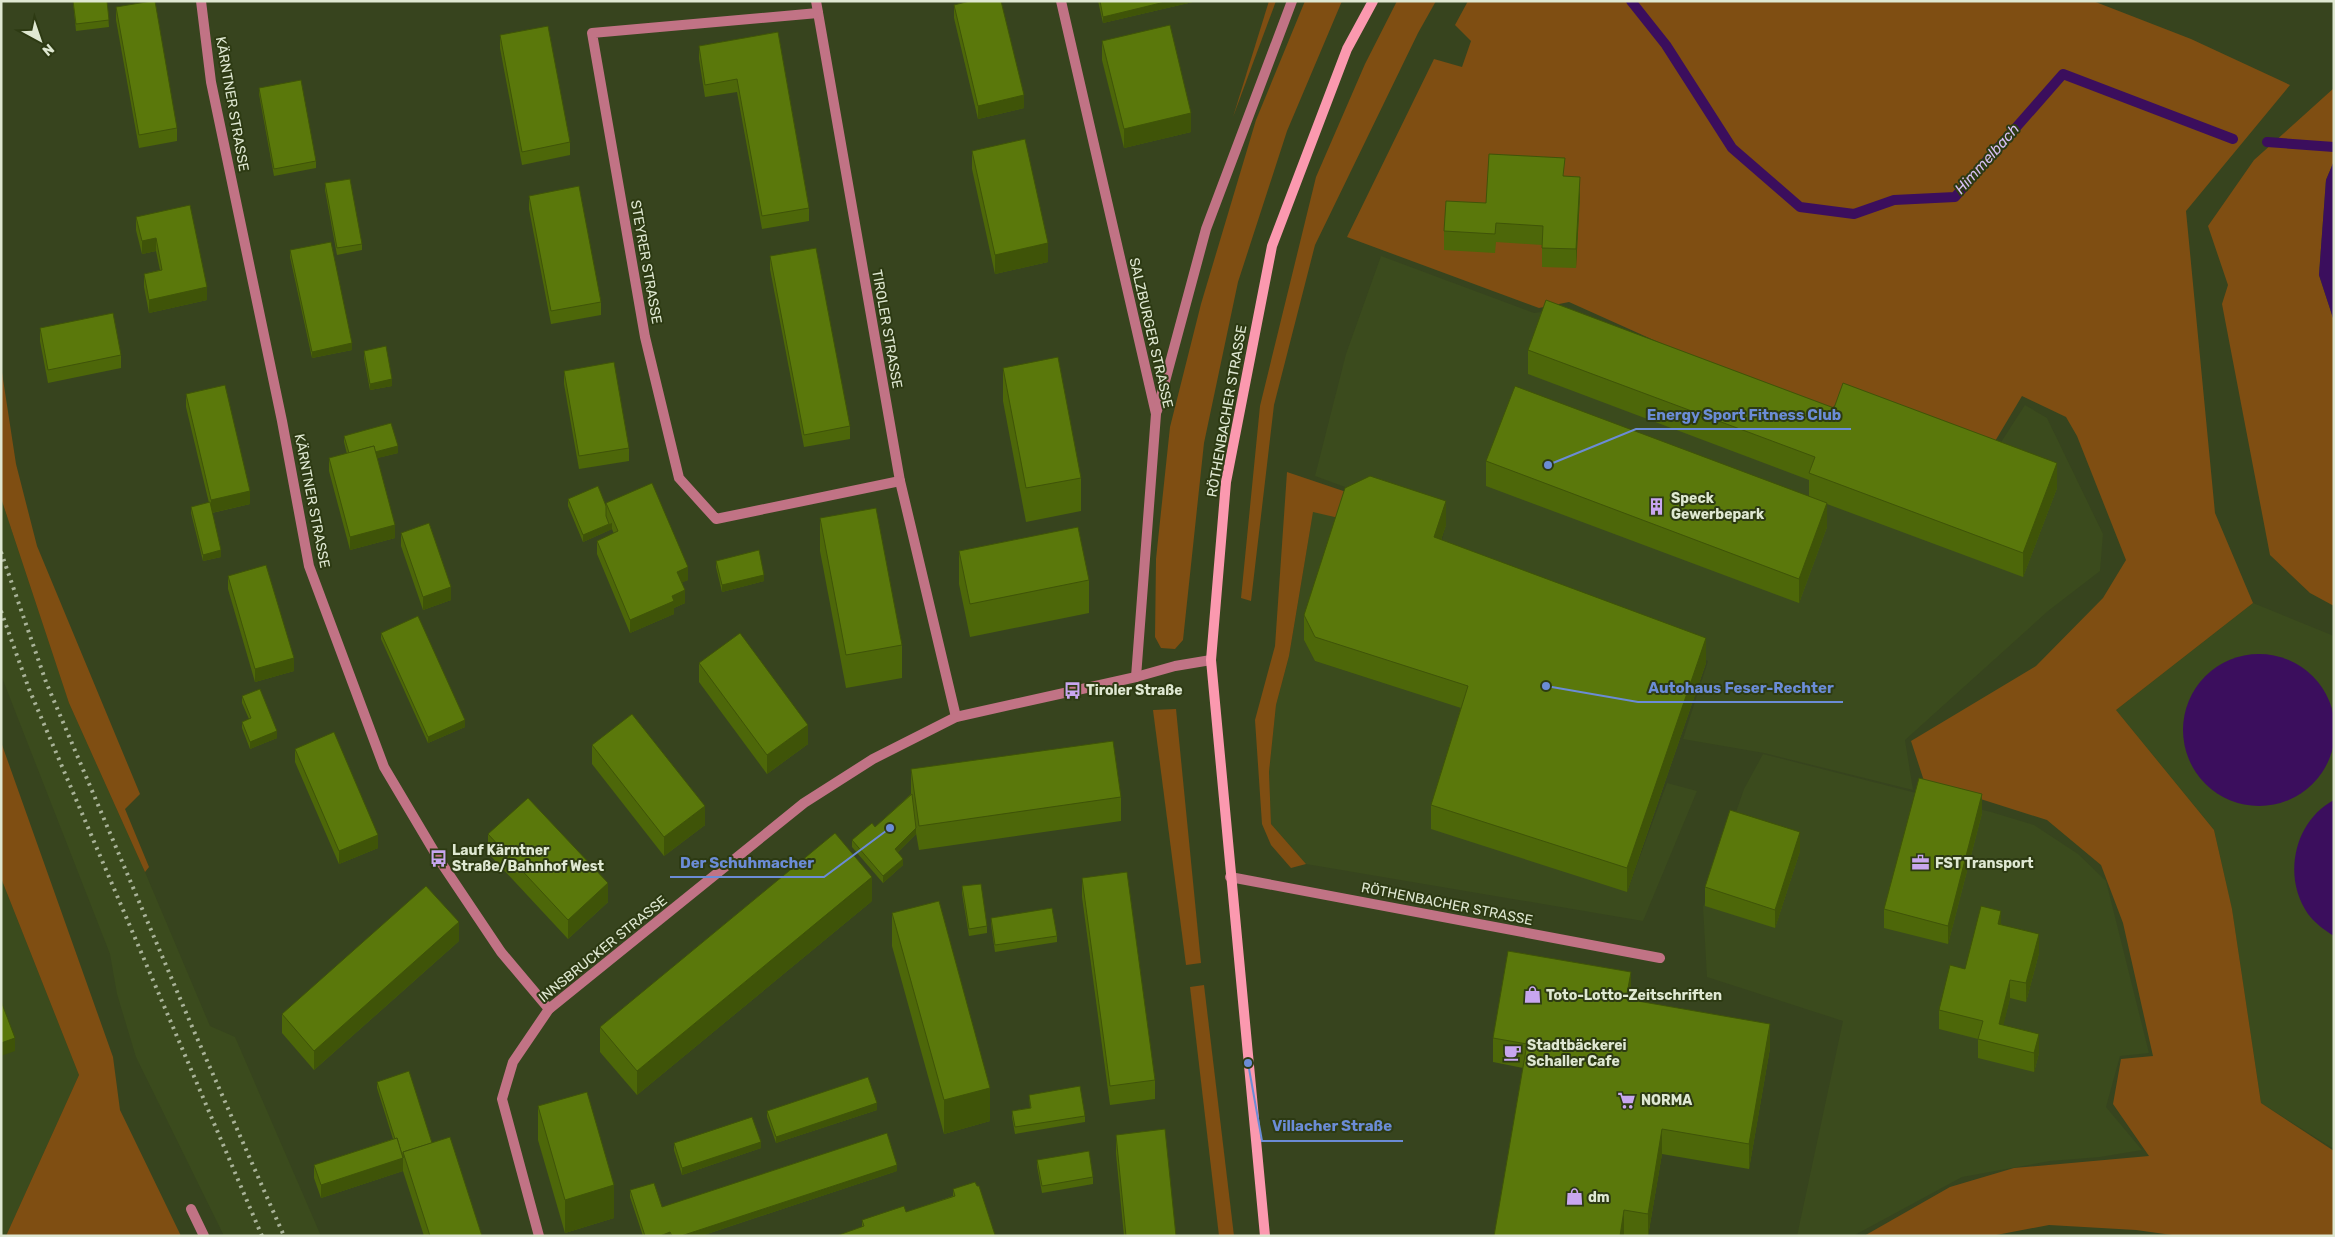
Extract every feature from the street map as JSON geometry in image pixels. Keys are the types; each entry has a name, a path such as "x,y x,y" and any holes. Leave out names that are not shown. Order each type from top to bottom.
{"main road":[{"name":"RÖTHENBACHER STRASSE","path":"1265,1236 1211,660 1226,482 1272,246 1347,49 1373,1"}],"street":[{"name":"KÄRNTNER STRASSE","path":"201,1 211,82 282,420 309,566 384,767 433,849 500,952 549,1009"},
{"name":"TIROLER STRASSE","path":"816,1 900,481 956,717"},
{"name":"SALZBURGER STRASSE","path":"1061,1 1156,414 1136,677"},
{"path":"1156,414 1206,229 1292,1"},
{"name":"STEYRER STRASSE","path":"818,13 592,33 645,337 679,478 716,519 900,481"},
{"name":"INNSBRUCKER STRASSE","path":"539,1236 502,1099 513,1062 549,1009 804,803 873,758 956,717 1136,677 1175,666 1211,660"},
{"name":"RÖTHENBACHER STRASSE","path":"1230,877 1660,958"},
{"path":"191,1209 204,1236"}],"shaded area":[{"path":"1269,1 1276,1 1233,117"},
{"path":"1305,1 1342,1 1287,131 1238,282 1204,443 1183,640 1175,649 1161,648 1155,637 1156,559 1170,427 1201,304 1256,120"},
{"path":"1397,1 1436,1 1418,33 1315,245 1274,405 1251,601 1241,598 1260,406 1316,177 1365,64"},
{"path":"1468,1 2093,1 2191,39 2290,85 2186,211 2215,513 2253,603 2116,710 2214,830 2232,909 2261,1103 2334,1151 2334,1236 2179,1236 2136,1230 2049,1225 1991,1236 1864,1236 1950,1187 2014,1168 2149,1156 2113,1104 2121,1059 2153,1056 2123,923 2101,865 2047,820 1924,781 1911,741 2036,666 2103,598 2126,560 2077,436 2066,417 2022,396 1991,448 1845,396 1823,416 1569,302 1539,308 1347,237 1434,59 1462,67 1471,41 1455,25"},
{"path":"2334,88 2334,161 2326,180 2319,275 2334,321 2334,606 2310,593 2270,555 2222,304 2228,285 2208,226 2254,160"},
{"path":"2334,161 2334,321 2319,275 2326,180"},
{"path":"1381,256 1534,313 1562,309 1824,420 1994,453 2025,405 2047,418 2103,534 2100,571 2048,611 1905,740 1913,790 1764,753 1683,739 1708,661 1437,561 1446,524 1315,476 1346,354"},
{"path":"1,366 16,464 37,546 140,794 125,809 149,867 145,872 69,703 1,498"},
{"path":"1287,472 1370,500 1343,519 1313,512 1289,656 1276,705 1269,772 1271,824 1306,864 1291,868 1271,845 1262,824 1255,720 1275,646"},
{"path":"1,498 69,703 145,872 210,1026 235,1037 321,1236 224,1236 136,1057 117,994 110,954 1,675"},
{"path":"1313,511 1343,519 1304,640 1315,661 1468,710 1627,892 1667,783 1697,791 1643,921 1306,864 1271,824 1269,772 1276,705 1289,656"},
{"path":"2253,603 2334,636 2334,1149 2261,1103 2232,910 2214,830 2116,710"},
{"path":"2259,654 2274,655 2288,659 2313,676 2330,701 2334,715 2334,745 2330,759 2313,784 2288,801 2274,805 2259,806 2244,805 2230,801 2205,784 2188,759 2184,745 2183,730 2184,715 2188,701 2205,676 2230,659 2244,655"},
{"path":"1176,709 1201,963 1186,965 1153,710"},
{"path":"1,742 113,1057 120,1110 181,1236 6,1236 79,1075 1,878"},
{"path":"1763,754 1991,812 2034,825 2078,854 2106,881 2149,1053 2120,1056 2106,1107 2142,1150 2100,1157 2050,1161 1962,1177 1853,1236 1797,1236 1843,1021 1707,977 1703,907 1744,789"},
{"path":"2334,800 2334,936 2308,914 2295,884 2294,867 2296,851 2309,821 2320,809"},
{"path":"1,878 79,1075 6,1236 1,1236"},
{"path":"1204,985 1234,1236 1219,1236 1190,987"}],"building":[{"path":"73,1 107,1 109,20 76,24"},
{"path":"155,1 177,128 139,135 116,7"},
{"path":"970,1 1001,1 1024,95 978,106 954,5"},
{"path":"1100,1 1169,1 1103,17"},
{"path":"1170,25 1191,113 1124,129 1102,41"},
{"path":"548,26 570,142 522,152 500,35"},
{"path":"778,32 809,208 762,216 737,79 705,85 699,46"},
{"path":"301,80 316,161 274,169 259,88"},
{"path":"1025,139 1048,243 995,255 972,151"},
{"path":"1489,154 1565,158 1563,176 1580,177 1576,249 1542,248 1543,226 1496,223 1495,234 1444,231 1446,201 1486,203"},
{"path":"350,179 362,244 337,248 325,183"},
{"path":"579,186 601,302 551,311 529,196"},
{"path":"190,205 207,287 149,300 144,274 162,270 156,238 142,241 136,217"},
{"path":"331,242 352,343 312,352 290,250"},
{"path":"816,248 850,426 804,435 770,256"},
{"path":"1546,300 1834,408 1843,383 2057,463 2023,553 1809,473 1815,457 1528,350"},
{"path":"113,313 121,355 48,370 40,328"},
{"path":"386,346 392,379 370,384 364,351"},
{"path":"1058,357 1081,478 1026,488 1003,368"},
{"path":"614,362 629,448 579,456 564,371"},
{"path":"225,385 250,491 211,500 186,394"},
{"name":"Speck Gewerbepark","path":"1515,386 1827,503 1799,579 1486,461"},
{"path":"391,423 398,446 375,452 374,446 349,453 344,436"},
{"path":"374,446 395,525 350,537 329,458"},
{"path":"1370,476 1446,501 1434,537 1706,638 1627,868 1431,805 1468,686 1315,637 1304,615 1345,488"},
{"path":"652,483 688,567 677,572 685,590 672,596 674,601 630,620 597,541 618,531 606,503"},
{"path":"598,486 606,506 606,516 609,524 583,535 568,499"},
{"path":"210,502 221,550 203,555 191,507"},
{"path":"876,508 902,645 846,655 820,518"},
{"path":"429,523 451,587 423,597 401,533"},
{"path":"1078,527 1089,580 970,604 959,551"},
{"path":"759,550 764,575 722,585 716,561"},
{"path":"266,565 294,658 255,669 228,576"},
{"path":"418,616 465,720 428,737 381,633"},
{"path":"740,633 808,725 767,755 699,663"},
{"path":"260,689 277,731 250,742 242,722 251,718 242,696"},
{"path":"632,714 705,806 664,837 592,745"},
{"path":"334,732 378,835 339,851 295,749"},
{"path":"1113,741 1121,797 919,826 911,769"},
{"path":"1919,778 1982,794 1948,926 1884,909"},
{"path":"912,794 916,828 895,849 903,859 883,876 852,840 872,823 875,827"},
{"path":"528,798 608,883 568,920 488,834"},
{"path":"1730,810 1800,832 1775,910 1705,887"},
{"path":"835,833 872,877 637,1071 600,1027"},
{"path":"1127,872 1155,1080 1110,1086 1082,878"},
{"path":"981,884 987,926 969,929 962,886"},
{"path":"426,886 459,922 314,1051 282,1014"},
{"path":"939,901 990,1088 944,1100 892,913"},
{"path":"1981,906 2001,911 1998,924 2039,934 2026,983 2010,980 1999,1024 2039,1034 2034,1053 1978,1039 1983,1021 1939,1010 1950,965 1965,969"},
{"path":"1052,908 1057,936 995,945 991,918"},
{"path":"1508,951 1631,972 1626,999 1770,1024 1749,1144 1662,1129 1648,1214 1624,1210 1620,1236 1494,1236 1527,1044 1493,1038"},
{"path":"1,1001 15,1038 1,1043"},
{"path":"409,1071 432,1143 403,1152 403,1158 377,1082"},
{"path":"868,1077 877,1103 776,1137 767,1111"},
{"path":"1080,1086 1085,1116 1015,1127 1012,1111 1031,1108 1029,1095"},
{"path":"587,1092 614,1185 565,1200 538,1106"},
{"path":"752,1117 761,1142 682,1168 674,1143"},
{"path":"1165,1129 1176,1236 1126,1236 1116,1135"},
{"path":"887,1133 897,1165 681,1236 672,1236 670,1232 660,1236 645,1236 630,1190 654,1183 662,1207"},
{"path":"450,1137 482,1236 430,1236 403,1152"},
{"path":"397,1138 403,1158 321,1185 314,1165"},
{"path":"1089,1151 1093,1177 1042,1186 1037,1160"},
{"path":"975,1182 979,1186 995,1235 836,1236 864,1226 862,1220 904,1206 906,1212 955,1196 953,1189"}],"waterway":[{"name":"Himmelbach","path":"1631,1 1666,45 1732,148 1800,207 1854,214 1894,200 1955,197 2063,74 2233,139"},
{"name":"Himmelbach","path":"2267,142 2334,147"}],"railway":[{"path":"1,552 46,682 190,1022 284,1236"},
{"path":"1,611 29,689 262,1236"}],"place":[{"name":"Energy Sport Fitness Club","path":"1548,465"},
{"name":"Speck Gewerbepark","path":"1657,506"},
{"name":"Autohaus Feser-Rechter","path":"1546,686"},
{"name":"Tiroler Straße","path":"1072,690"},
{"name":"Der Schuhmacher","path":"890,828"},
{"name":"Lauf Kärntner Straße/Bahnhof West","path":"438,858"},
{"name":"FST Transport","path":"1921,863"},
{"name":"Toto-Lotto-Zeitschriften","path":"1532,995"},
{"name":"Stadtbäckerei Schaller Cafe","path":"1513,1053"},
{"name":"Villacher Straße","path":"1248,1063"},
{"name":"NORMA","path":"1627,1100"},
{"name":"dm","path":"1574,1197"}]}
